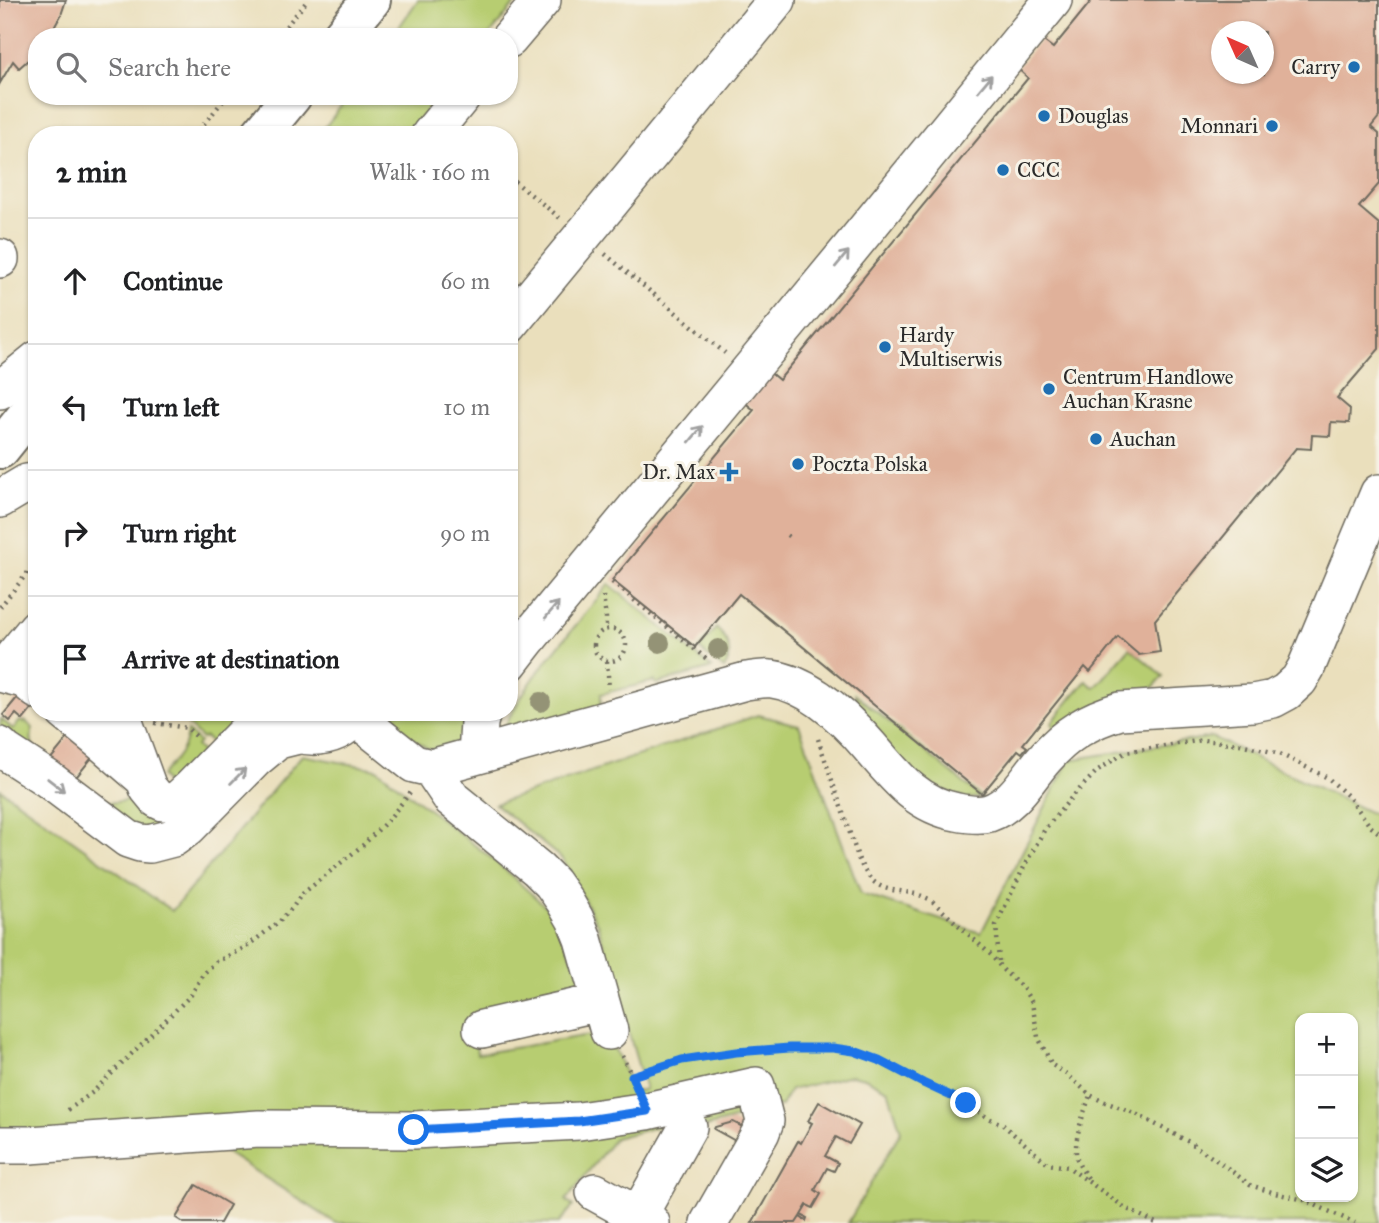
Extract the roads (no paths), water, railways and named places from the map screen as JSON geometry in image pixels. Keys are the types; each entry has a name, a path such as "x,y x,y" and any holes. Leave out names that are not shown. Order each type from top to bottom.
{"main road":[{"path":"348,28 371,0"},
{"path":"267,126 285,105"},
{"path":"0,449 28,414"}],"street":[{"path":"518,28 542,0"},
{"path":"518,315 777,0"},
{"path":"518,651 1052,0"},
{"path":"437,126 455,105"},
{"path":"0,390 28,367"},
{"path":"0,499 28,483"},
{"path":"364,721 414,764 431,768 746,681 770,678 792,683 828,706 912,793 944,810 973,815 987,814 1005,805 1060,742 1098,717 1120,711 1254,704 1286,692 1298,680 1314,652 1379,493"},
{"path":"28,643 0,673 28,682"},
{"path":"76,721 144,779"},
{"path":"135,721 144,779 148,788 163,802 172,802 180,798 248,730 254,721"},
{"path":"274,721 298,735 313,737 344,728 351,721"},
{"path":"477,754 480,721"},
{"path":"0,746 128,839 150,844 173,838 188,827 255,759 278,740 298,735"},
{"path":"431,768 452,799 552,883 575,919 583,939 605,1017 482,1029"},
{"path":"0,1145 259,1129 414,1130 579,1121 647,1111 756,1086 765,1121 709,1223"},
{"path":"595,1192 645,1219 688,1127"}],"place":[{"name":"Carry","path":"1354,67"},
{"name":"Douglas","path":"1044,116"},
{"name":"Monnari","path":"1272,126"},
{"name":"CCC","path":"1003,170"},
{"name":"Hardy Multiserwis","path":"885,347"},
{"name":"Centrum Handlowe Auchan Krasne","path":"1049,389"},
{"name":"Auchan","path":"1096,439"},
{"name":"Poczta Polska","path":"798,464"},
{"name":"Dr. Max","path":"729,472"}]}
